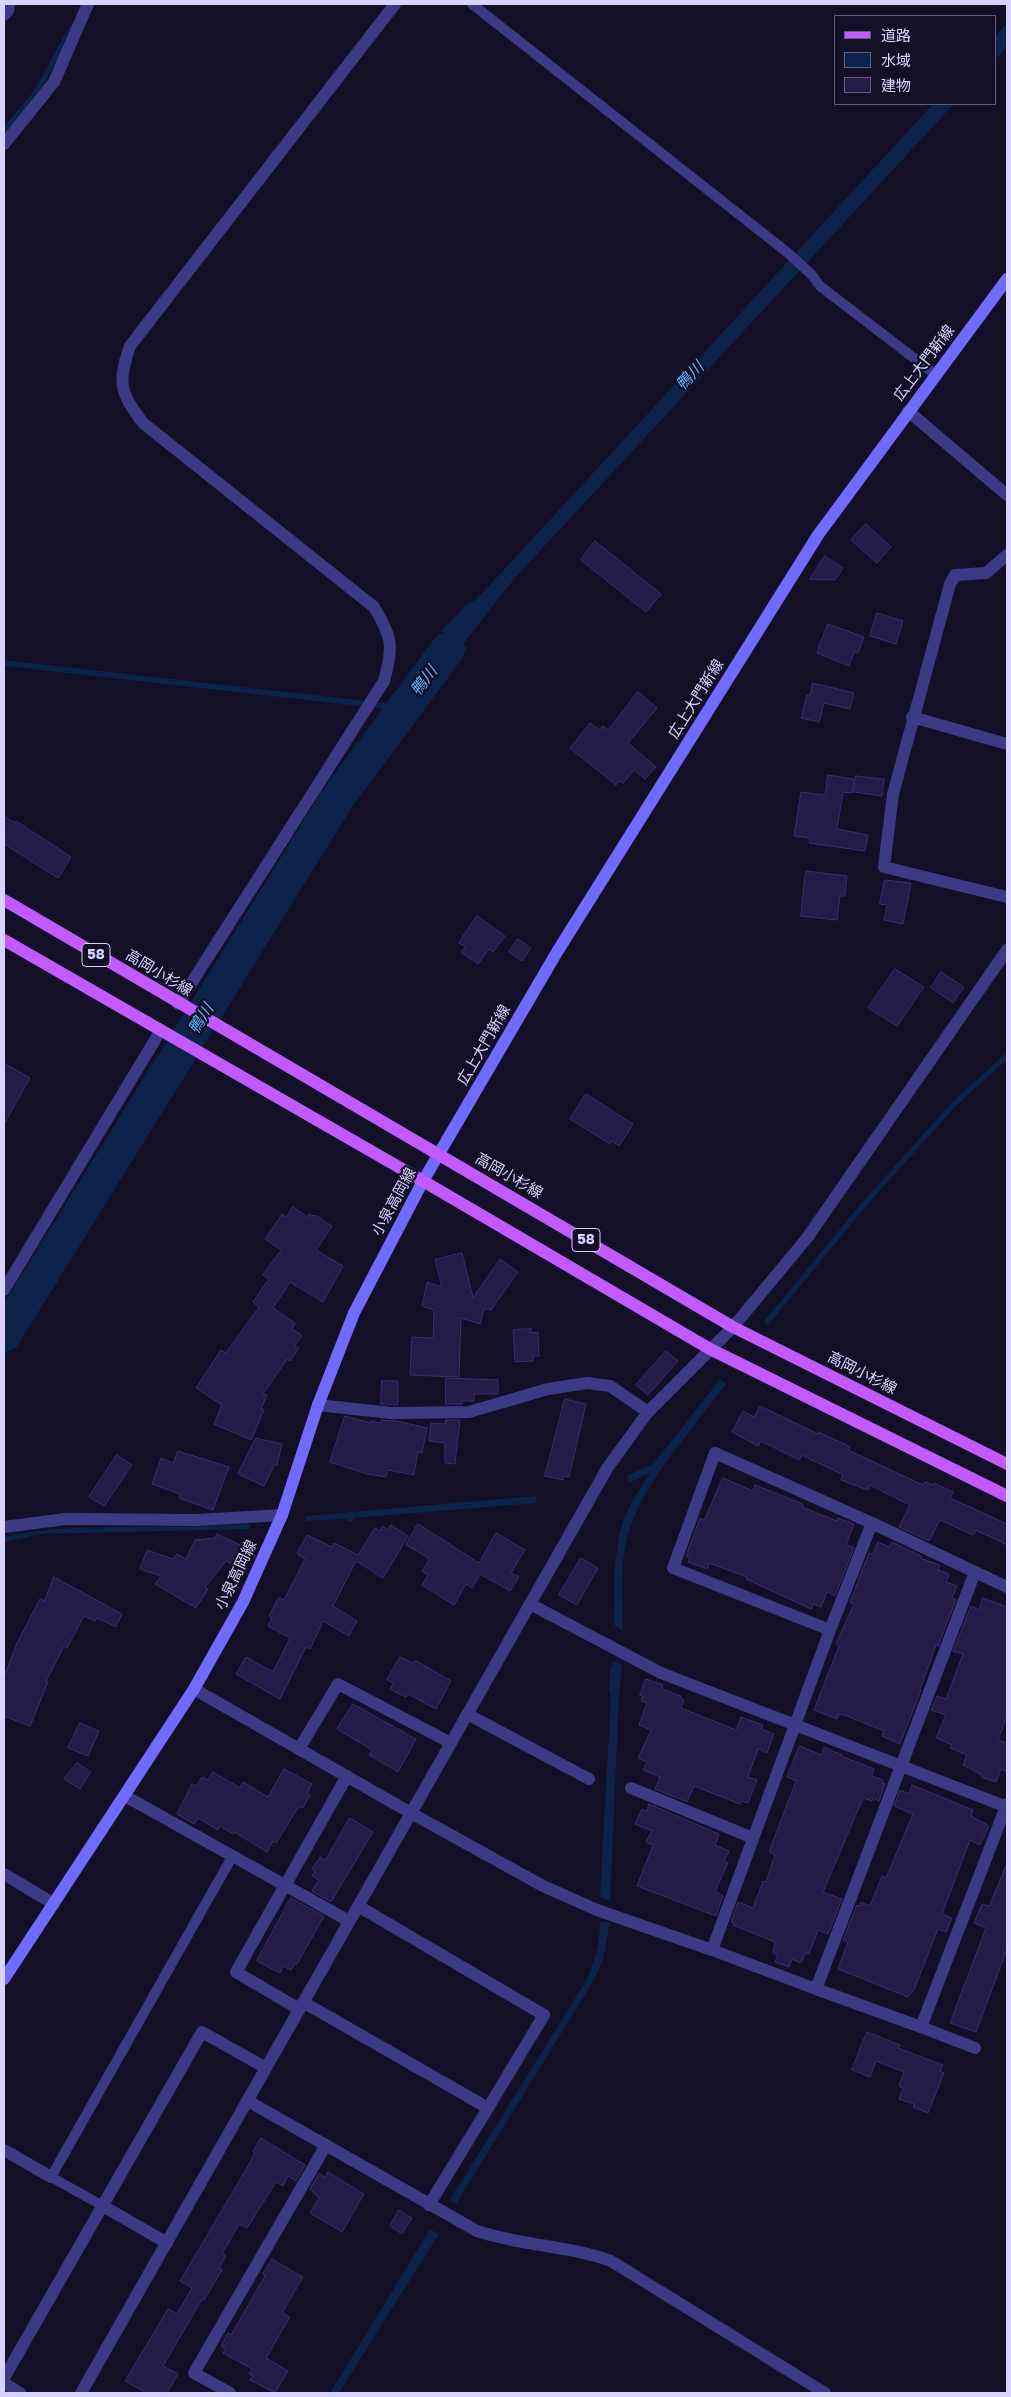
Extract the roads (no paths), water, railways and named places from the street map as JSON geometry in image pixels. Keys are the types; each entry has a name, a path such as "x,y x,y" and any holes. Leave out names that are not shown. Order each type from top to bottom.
{"main road":[{"name":"広上大門新線","path":"439,1154 557,952 818,535 1007,279"},
{"name":"高岡小杉線","path":"4,900 733,1327 1007,1464"},
{"name":"58","path":"4,940 423,1181 710,1349 1007,1496"},
{"name":"小泉高岡線","path":"4,1979 194,1688 242,1602 282,1515 318,1405 354,1313 439,1154"}],"street":[{"path":"4,15 8,11 9,4"},
{"path":"4,144 54,82 88,4"},
{"path":"183,1006 384,680 390,658 388,630 374,607 143,423 130,406 122,390 122,370 130,346 395,4"},
{"path":"908,411 1007,495"},
{"path":"1007,555 986,573 955,576 950,584 912,717 893,794 884,867 1007,897"},
{"path":"912,717 1007,744"},
{"path":"85,2392 349,1921 608,1467 648,1412 733,1327 807,1238 1007,950"},
{"path":"4,1290 166,1033"},
{"path":"318,1405 391,1413 469,1412 548,1390 587,1383 610,1386 648,1412"},
{"path":"830,1630 673,1568 714,1453 872,1523 1007,1587"},
{"path":"4,1527 66,1519 197,1520 282,1515"},
{"path":"712,1950 830,1630 872,1523"},
{"path":"816,1989 975,1572"},
{"path":"530,1604 661,1673 796,1724 900,1767 1007,1806 921,2027"},
{"path":"299,1749 338,1684 451,1743"},
{"path":"194,1688 411,1813 543,1886 597,1910 712,1950 975,2048"},
{"path":"467,1714 589,1779"},
{"path":"346,1776 236,1972 488,2108"},
{"path":"631,1788 753,1838"},
{"path":"125,1796 349,1921"},
{"path":"4,1874 54,1904"},
{"path":"358,1906 544,2014 429,2205"},
{"path":"4,2378 202,2032 266,2068"},
{"path":"248,2100 477,2231 499,2238 584,2251 610,2261 826,2393"},
{"path":"230,2393 194,2373 326,2145"},
{"path":"4,2150 51,2176"},
{"path":"104,2206 167,2243"},
{"path":"4,2383 20,2393"}],"lane":[{"path":"472,4 788,253 811,274 820,286 936,375"},
{"path":"104,2206 51,2176 232,1857"}],"water":[{"path":"1007,23 1007,46 996,59 996,36"},
{"path":"932,105 953,105 514,579 463,644 467,648 465,652 459,649 428,690 414,679 447,638 441,631 469,602 474,601"},
{"path":"720,1379 726,1384 658,1474 636,1512 629,1531 624,1555 623,1631 614,1625 615,1570 618,1542 627,1511 650,1473 628,1483 627,1476 652,1464"},
{"path":"536,1496 536,1503 354,1518 353,1522 346,1521 346,1519 304,1521 306,1516"},
{"path":"250,1524 250,1529 40,1534 4,1542 4,1537 58,1529"},
{"path":"613,1661 622,1664 610,1901 600,1897 611,1695 609,1692 610,1670"},
{"path":"600,1922 610,1922 603,1960 594,1980 456,2204 450,2200 587,1979 596,1951"},
{"path":"430,2229 439,2234 339,2393 330,2393"}],"waterway":[{"path":"4,131 35,94 71,29"},
{"name":"鴨川","path":"4,1335 339,796 448,649"},
{"path":"4,663 403,708"},
{"path":"767,1322 866,1202 955,1103 1007,1056"}]}
